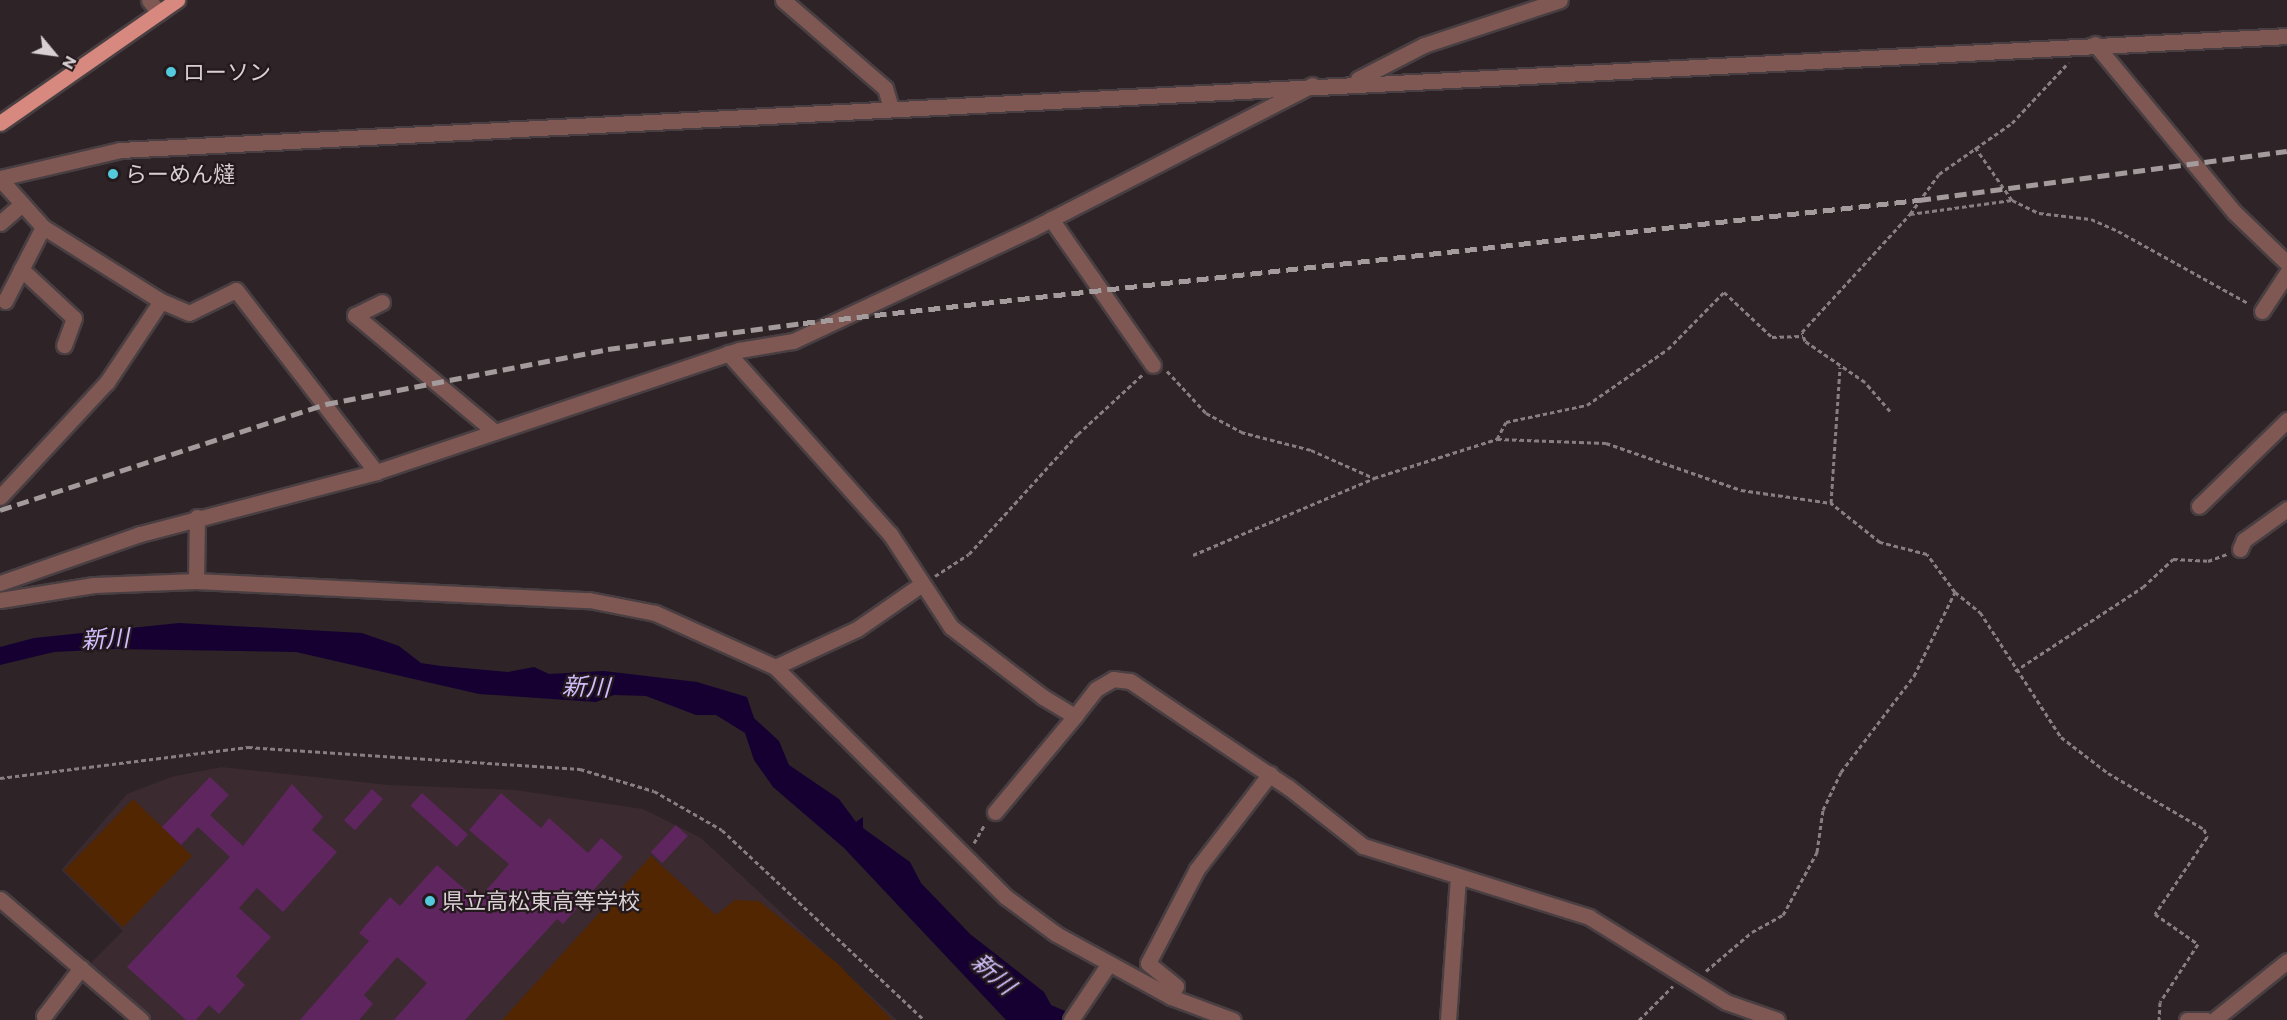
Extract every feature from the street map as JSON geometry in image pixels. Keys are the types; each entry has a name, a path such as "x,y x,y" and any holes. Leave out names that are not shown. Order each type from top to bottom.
{"main road":[{"path":"0,123 177,0"}],"street":[{"path":"150,0 159,13"},
{"path":"783,0 885,88 891,108"},
{"path":"1353,82 1424,45 1560,0"},
{"path":"376,472 236,290 189,313 161,301 43,227 0,178 120,150 1353,82 2287,36"},
{"path":"2095,44 2234,212 2287,263"},
{"path":"0,583 197,517 376,472 728,354 793,340 1051,219 1312,85"},
{"path":"0,223 22,204"},
{"path":"1051,219 1153,365"},
{"path":"5,301 43,227"},
{"path":"21,269 74,318 64,345"},
{"path":"2262,311 2287,273"},
{"path":"0,497 107,382 161,301"},
{"path":"382,302 355,315 495,432"},
{"path":"728,354 890,534 951,627 1074,716"},
{"path":"2199,506 2287,420"},
{"path":"2240,549 2244,540 2287,509"},
{"path":"196,581 197,517"},
{"path":"0,600 94,585 196,581 620,603 693,626 776,667 1006,897 1108,966 1171,997 1233,1020"},
{"path":"776,667 857,629 922,584"},
{"path":"995,812 1096,688 1113,679 1130,681 1270,774 1363,846 1589,918 1726,1002 1777,1020"},
{"path":"1171,997 1176,986 1148,963 1197,869 1270,774"},
{"path":"1448,1020 1458,878"},
{"path":"0,899 141,1020"},
{"path":"2214,1020 2287,961"},
{"path":"1071,1020 1108,966"},
{"path":"44,1016 81,968"},
{"path":"2187,1020 2206,1020"}],"path":[{"path":"1803,336 1910,214 1939,174 2012,123 2060,77 2079,45"},
{"path":"1976,147 2012,200 2039,213 2091,219 2118,231 2262,311"},
{"path":"1910,214 2012,200"},
{"path":"1497,439 1506,422 1595,399 1668,349 1724,292 1772,337 1803,336 1840,367 1864,382 1890,411"},
{"path":"922,584 969,554 1078,434 1153,365 1162,366 1206,413 1241,432 1311,450 1374,478"},
{"path":"1831,503 1840,367"},
{"path":"1193,555 1374,478 1497,439 1606,443 1741,490 1831,503 1880,542 1927,554 1955,592 1980,612 2015,670 2061,737 2084,757 2204,829 2207,837 2155,914 2198,944 2160,1002 2159,1020"},
{"path":"2015,670 2143,587 2173,559 2208,561 2240,549"},
{"path":"1640,1020 1675,984 1690,980 1783,915 1817,852 1823,810 1841,772 1914,676 1955,592"},
{"path":"0,778 248,747 580,769 654,791 722,830 924,1020"},
{"path":"980,854 973,839 995,812"}],"shaded area":[{"name":"県立高松東高等学校","path":"221,767 389,785 515,790 643,809 701,838 897,1020 152,1020 90,964 123,931 61,870 127,794 171,777"},
{"path":"133,799 192,856 123,927 64,870"},
{"path":"651,856 716,915 735,900 759,901 837,963 892,1020 502,1020"}],"water":[{"name":"新川","path":"179,623 362,633 399,646 421,663 508,672 534,667 549,674 604,671 697,682 747,697 754,718 779,741 789,765 839,799 856,822 863,817 863,828 910,862 921,883 970,934 1044,992 1051,1005 1086,1020 1006,1020 844,848 773,787 754,760 745,733 716,715 696,715 646,696 614,695 596,702 479,694 296,652 114,649 54,652 0,665 0,647 34,638"}],"building":[{"path":"210,777 229,795 210,815 243,846 292,784 323,817 312,830 337,852 283,912 257,888 239,908 271,937 236,976 245,985 219,1014 209,1005 196,1020 186,1020 127,967 230,857 198,827 181,845 162,827"},
{"path":"372,789 383,799 355,830 344,820"},
{"path":"422,793 468,834 457,847 411,806"},
{"path":"501,793 541,828 549,818 588,853 601,838 623,857 563,924 557,919 465,1020 394,1020 427,983 397,957 364,995 373,1004 359,1020 300,1020 369,941 359,933 390,897 400,906 437,865 477,900 498,877 509,864 469,830"},
{"path":"676,825 688,836 662,863 651,852"}],"railway":[{"path":"0,510 326,404 608,349 803,323 1919,200 2287,151"}],"place":[{"name":"ローソン","path":"171,72"},
{"name":"らーめん燵","path":"113,174"},
{"name":"県立高松東高等学校","path":"430,901"}]}
